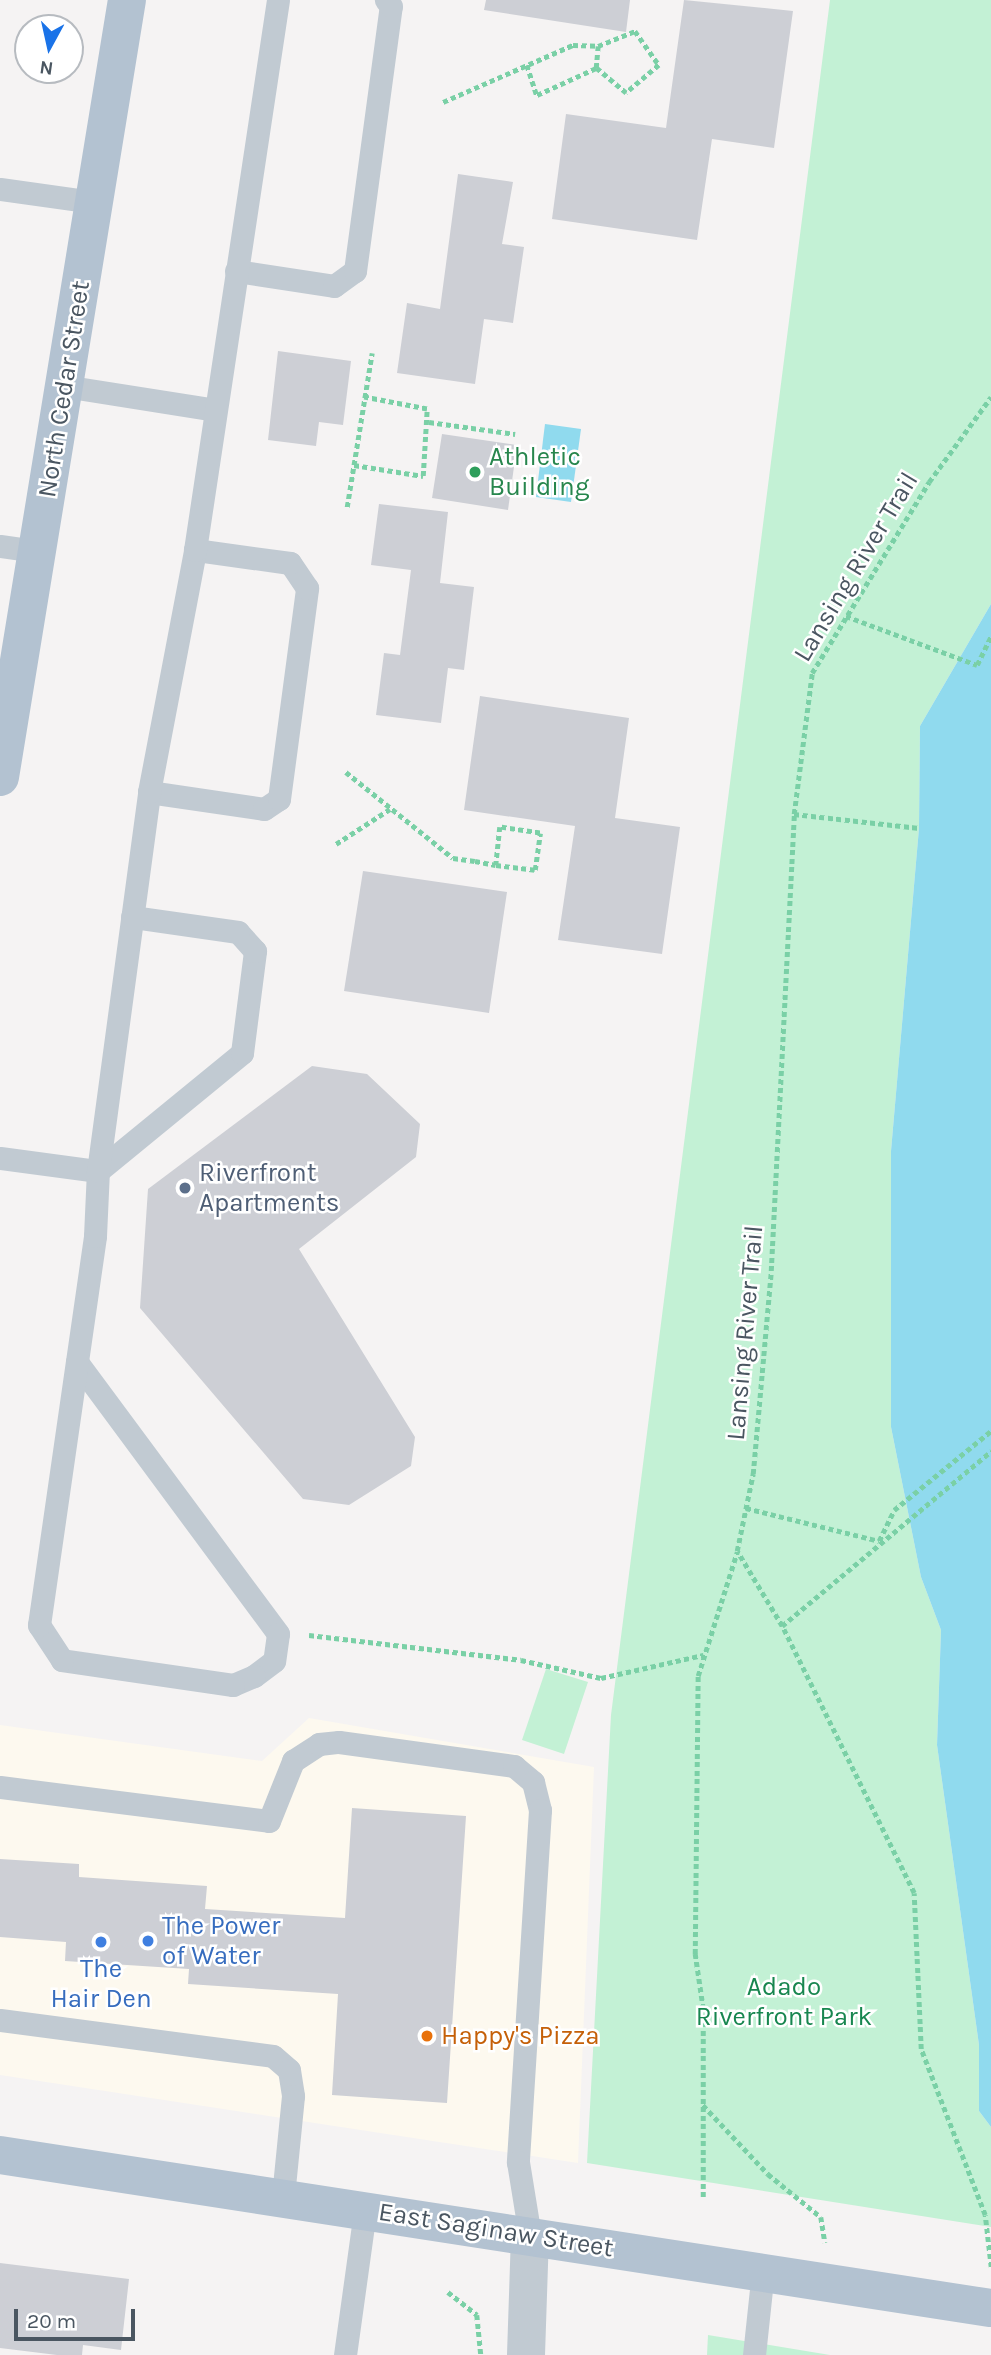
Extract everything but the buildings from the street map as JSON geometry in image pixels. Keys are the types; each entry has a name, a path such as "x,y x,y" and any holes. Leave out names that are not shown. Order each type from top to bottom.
{"main road":[{"name":"North Cedar Street","path":"0,777 8,676 37,551 127,0"},
{"name":"East Saginaw Street","path":"0,2155 283,2196 991,2308"}],"street":[{"path":"526,2355 530,2236"}],"lane":[{"path":"77,1362 278,1634 274,1661 233,1685 62,1660 39,1625 77,1362 98,1171 149,792 195,550 278,0"},
{"path":"236,271 334,286 355,271 391,6 386,0"},
{"path":"0,189 94,202"},
{"path":"64,386 215,410"},
{"path":"0,546 37,551"},
{"path":"149,792 264,809 279,799 307,588 290,564 195,550"},
{"path":"0,1158 98,1171 242,1053 256,951 238,932 132,917"},
{"path":"0,1787 269,1821 293,1761 319,1744 339,1742 513,1766 533,1782 540,1810 518,2162 530,2236"},
{"path":"0,2020 273,2056 289,2070 293,2096 283,2196"},
{"path":"345,2355 365,2210"},
{"path":"754,2355 763,2271"}],"path":[{"path":"443,102 573,44 598,46 635,32 659,65 626,93 596,68"},
{"path":"596,68 598,46"},
{"path":"527,65 537,95 596,68"},
{"path":"348,507 372,354"},
{"path":"354,466 423,477 429,422 426,409 364,397"},
{"name":"Lansing River Trail","path":"704,2197 703,2009 695,1954 698,1676 737,1551 746,1508 771,1271 794,814 812,673 929,482 991,397"},
{"path":"429,422 515,434"},
{"path":"846,616 977,666 991,636"},
{"path":"346,772 453,858 496,865 534,870 540,833 500,827 496,865"},
{"path":"336,844 390,808"},
{"path":"794,814 919,828"},
{"path":"879,1541 894,1510 991,1431"},
{"path":"782,1626 879,1541 991,1451"},
{"path":"746,1508 879,1541"},
{"path":"737,1551 782,1626 915,1893 921,2049 985,2214 991,2269"},
{"path":"278,1634 508,1658 601,1678 704,1655"},
{"path":"704,2105 768,2174 821,2217 832,2282"},
{"path":"448,2292 477,2315 481,2355"}],"shaded area":[{"path":"309,1718 594,1767 578,2163 0,2075 0,1725 262,1761"}],"green space":[{"name":"Adado Riverfront Park","path":"830,0 991,0 991,604 920,726 919,828 891,1151 891,1427 921,1577 941,1630 937,1745 979,2045 979,2111 991,2127 991,2227 587,2163 611,1715"},
{"path":"546,1669 588,1682 564,1754 522,1740"},
{"path":"708,2335 830,2355 707,2355"}],"water":[{"path":"545,424 581,429 571,502 536,497"},
{"path":"991,604 991,2127 979,2111 979,2045 937,1745 941,1630 921,1577 891,1427 891,1151 919,828 920,726"}],"place":[{"name":"Athletic Building","path":"475,472"},
{"name":"Riverfront Apartments","path":"185,1188"},
{"name":"The Power of Water","path":"148,1941"},
{"name":"The Hair Den","path":"101,1942"},
{"name":"Happy's Pizza","path":"427,2036"}]}
